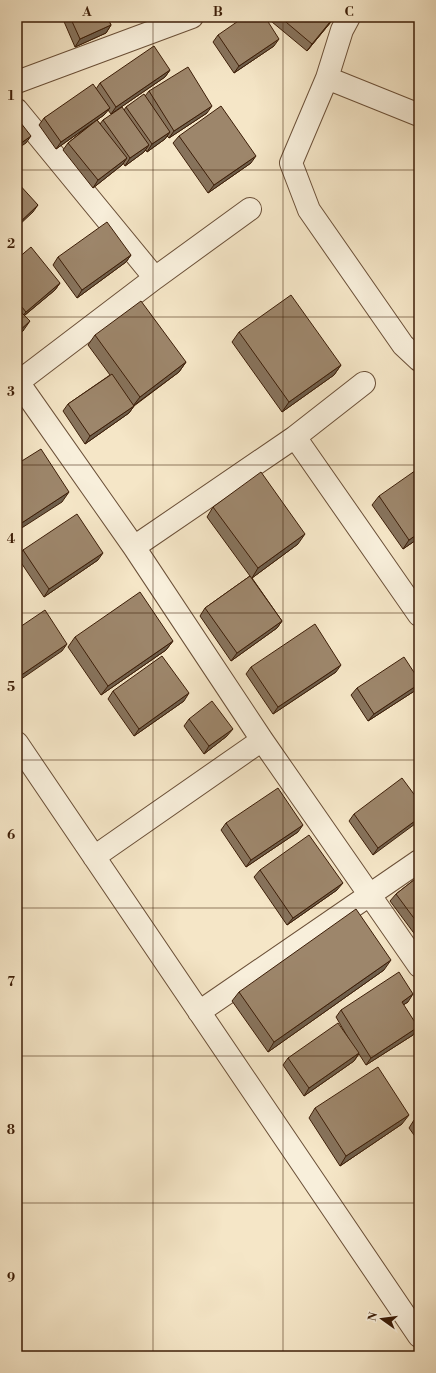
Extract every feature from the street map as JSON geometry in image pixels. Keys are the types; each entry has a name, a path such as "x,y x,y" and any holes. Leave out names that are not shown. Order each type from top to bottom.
{"street":[{"path":"17,82 192,17"},
{"path":"349,17 342,30 327,78 291,163 309,210 388,325 403,345 419,360"},
{"path":"327,78 419,115"},
{"path":"17,110 155,278"},
{"path":"250,209 155,278 17,383 134,547 262,740 419,966"},
{"path":"134,547 296,437 364,383"},
{"path":"296,437 419,615"},
{"path":"94,857 262,740"},
{"path":"21,757 94,857 419,1336"},
{"path":"199,1012 419,861"}],"building":[{"path":"70,17 107,17 111,25 80,39"},
{"path":"244,17 265,17 279,39 239,66 218,35"},
{"path":"280,17 334,17 312,44"},
{"path":"154,46 170,70 116,107 100,83"},
{"path":"188,67 212,106 174,131 149,91"},
{"path":"93,84 110,108 61,142 44,118"},
{"path":"144,94 170,132 152,144 126,107"},
{"path":"221,106 256,156 214,185 179,136"},
{"path":"122,107 149,145 130,158 103,120"},
{"path":"17,118 31,136 17,146"},
{"path":"97,120 127,158 98,180 68,143"},
{"path":"17,182 38,205 17,225"},
{"path":"107,222 131,255 82,290 58,257"},
{"path":"31,247 60,283 26,312 17,301 17,259"},
{"path":"291,295 341,365 289,402 239,332"},
{"path":"141,301 186,362 140,397 95,335"},
{"path":"17,308 30,321 17,333"},
{"path":"112,374 134,406 90,436 68,404"},
{"path":"41,449 69,492 17,526 17,464"},
{"path":"419,468 419,533 409,540 379,496"},
{"path":"261,472 305,534 258,568 213,507"},
{"path":"77,514 103,553 49,589 23,550"},
{"path":"250,576 282,621 237,653 205,608"},
{"path":"140,592 173,641 108,686 75,637"},
{"path":"45,610 67,644 17,678 17,629"},
{"path":"315,624 341,665 278,707 251,667"},
{"path":"162,656 189,693 139,729 113,691"},
{"path":"404,657 419,680 419,684 374,714 357,688"},
{"path":"212,701 233,729 209,746 189,719"},
{"path":"402,778 419,801 419,818 378,848 354,814"},
{"path":"278,788 303,825 251,860 226,823"},
{"path":"309,835 343,883 293,918 260,870"},
{"path":"419,876 419,925 396,894"},
{"path":"356,909 391,960 274,1042 239,992"},
{"path":"399,972 413,994 402,1002 418,1027 371,1058 341,1010"},
{"path":"338,1023 359,1053 309,1088 288,1058"},
{"path":"378,1067 409,1115 346,1156 315,1108"},
{"path":"419,1117 419,1127 414,1120"}]}
